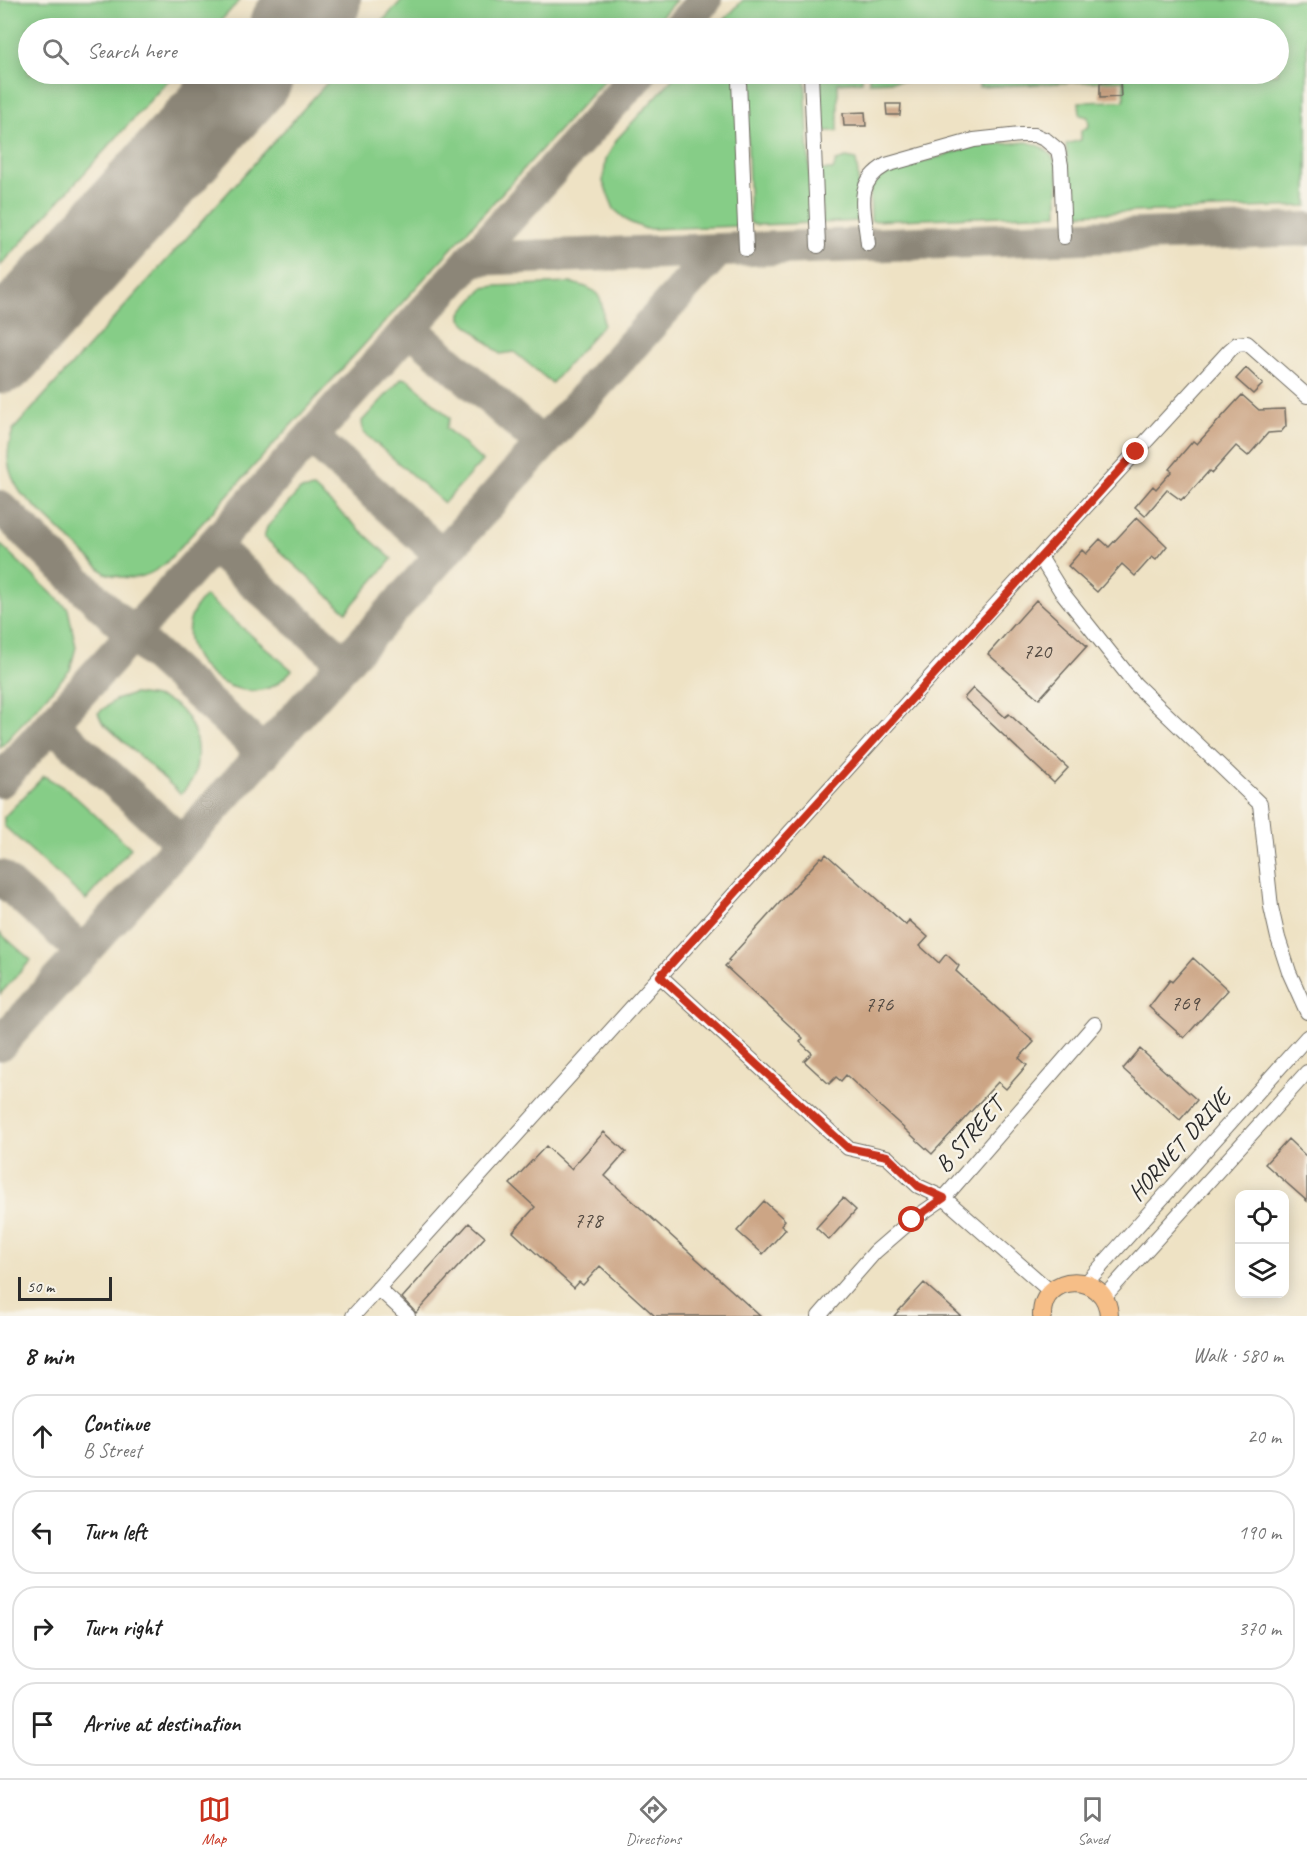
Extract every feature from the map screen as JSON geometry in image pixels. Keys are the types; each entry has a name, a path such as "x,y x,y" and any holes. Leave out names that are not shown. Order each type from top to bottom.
{"main road":[{"path":"1042,1316 1045,1301 1051,1292 1067,1283 1086,1283 1104,1297 1109,1316"}],"street":[{"path":"739,84 746,249"},
{"path":"812,84 818,246"},
{"path":"868,244 863,189 875,171 886,165 974,140 1020,135 1035,135 1046,140 1058,150 1061,165 1064,237"},
{"path":"353,1316 1040,557 1237,344 1247,344 1254,348 1307,396"},
{"path":"1040,557 1061,591 1135,684 1260,804 1271,907 1289,972 1307,1012"},
{"path":"660,976 848,1148 887,1156 918,1186 944,1198 1051,1292"},
{"name":"B STREET","path":"819,1316 875,1252 912,1220 944,1198 1095,1024"},
{"name":"HORNET DRIVE","path":"1086,1283 1307,1037"},
{"name":"HORNET DRIVE","path":"1104,1297 1307,1072"},
{"path":"378,1288 408,1316"}],"green space":[{"path":"0,0 240,0 223,18 18,18 18,84 165,84 0,266"},
{"path":"402,0 676,0 660,18 385,18"},
{"path":"743,0 1307,0 1307,206 1071,214 1066,144 1081,140 1081,131 1089,126 1088,117 1080,115 1079,102 1124,101 1124,84 1289,84 1289,18 726,18"},
{"path":"326,84 601,84 165,564 150,573 129,578 105,573 21,493 12,477 8,463 13,430"},
{"path":"668,84 738,84 740,226 646,229 629,222 614,209 603,182 606,159 617,139"},
{"path":"746,84 805,84 812,223 757,225 750,223"},
{"path":"818,84 838,84 838,131 820,131"},
{"path":"979,84 1041,84 979,87"},
{"path":"1027,142 1049,152 1054,160 1058,179 1058,214 871,221 870,189 878,179 892,171 975,146"},
{"path":"846,158 856,160 858,221 822,223 821,170 833,170 836,161"},
{"path":"570,283 588,288 598,295 602,307 603,325 552,383 514,352 500,354 461,319 461,313 484,288"},
{"path":"402,378 409,380 450,418 446,428 482,461 444,503 363,432 362,421"},
{"path":"314,488 392,559 346,612 264,537 267,527 300,490"},
{"path":"0,544 68,609 76,647 70,670 0,748"},
{"path":"205,596 292,670 274,686 255,691 238,689 208,672 197,659 190,644 189,627 195,609"},
{"path":"134,694 157,697 170,702 179,708 191,725 197,745 196,766 193,778 181,794 102,722 98,713 115,700"},
{"path":"44,776 68,790 131,848 86,900 4,826 4,817"},
{"path":"0,933 31,960 0,994"}],"building":[{"path":"1100,84 1120,84 1121,97 1100,98"},
{"path":"886,104 901,104 900,115 887,115"},
{"path":"865,112 866,126 844,126 843,113"},
{"path":"1246,368 1263,384 1253,394 1236,379"},
{"path":"1242,395 1259,410 1285,409 1286,426 1281,432 1268,433 1248,456 1236,446 1185,498 1181,500 1167,490 1145,516 1135,507 1153,486 1156,489 1172,471 1169,469 1193,441 1197,444"},
{"path":"1137,517 1167,546 1156,560 1152,557 1135,576 1122,564 1097,592 1068,566 1082,550 1086,554 1100,539 1109,547"},
{"path":"1036,600 1087,646 1039,699 988,654"},
{"path":"973,688 1005,717 1009,714 1068,768 1054,783 964,698"},
{"path":"826,854 906,925 909,920 928,937 920,946 939,963 946,954 959,966 956,971 1034,1042 1019,1058 1027,1065 1006,1089 998,1082 932,1154 846,1075 841,1081 836,1077 829,1084 804,1061 812,1053 800,1042 803,1038 725,966"},
{"path":"1193,958 1228,990 1184,1038 1149,1007 1170,980 1172,982"},
{"path":"1140,1049 1197,1100 1180,1120 1123,1069"},
{"path":"604,1132 626,1152 605,1176 760,1316 655,1316 600,1266 583,1285 579,1282 574,1288 513,1232 535,1207 510,1184 546,1146 571,1169"},
{"path":"1288,1139 1307,1157 1307,1201 1265,1164"},
{"path":"843,1198 856,1210 829,1240 816,1228"},
{"path":"764,1201 785,1220 781,1225 786,1229 763,1254 737,1231"},
{"path":"469,1223 485,1237 416,1313 402,1298"},
{"path":"924,1283 961,1316 894,1316"}],"taxiway":[{"path":"688,18 705,0"},
{"path":"0,781 630,84"},
{"path":"471,259 1307,229"},
{"path":"0,1044 718,250"},
{"path":"410,328 542,444"},
{"path":"311,437 442,555"},
{"path":"0,507 133,635 264,753"},
{"path":"213,546 345,663"},
{"path":"52,724 182,843"},
{"path":"0,877 83,952"}],"runway":[{"path":"301,18 318,0"},
{"path":"0,351 242,84"}],"route":[{"path":"912,1220 944,1198 918,1186 887,1156 848,1148 660,976 1136,452"}]}
